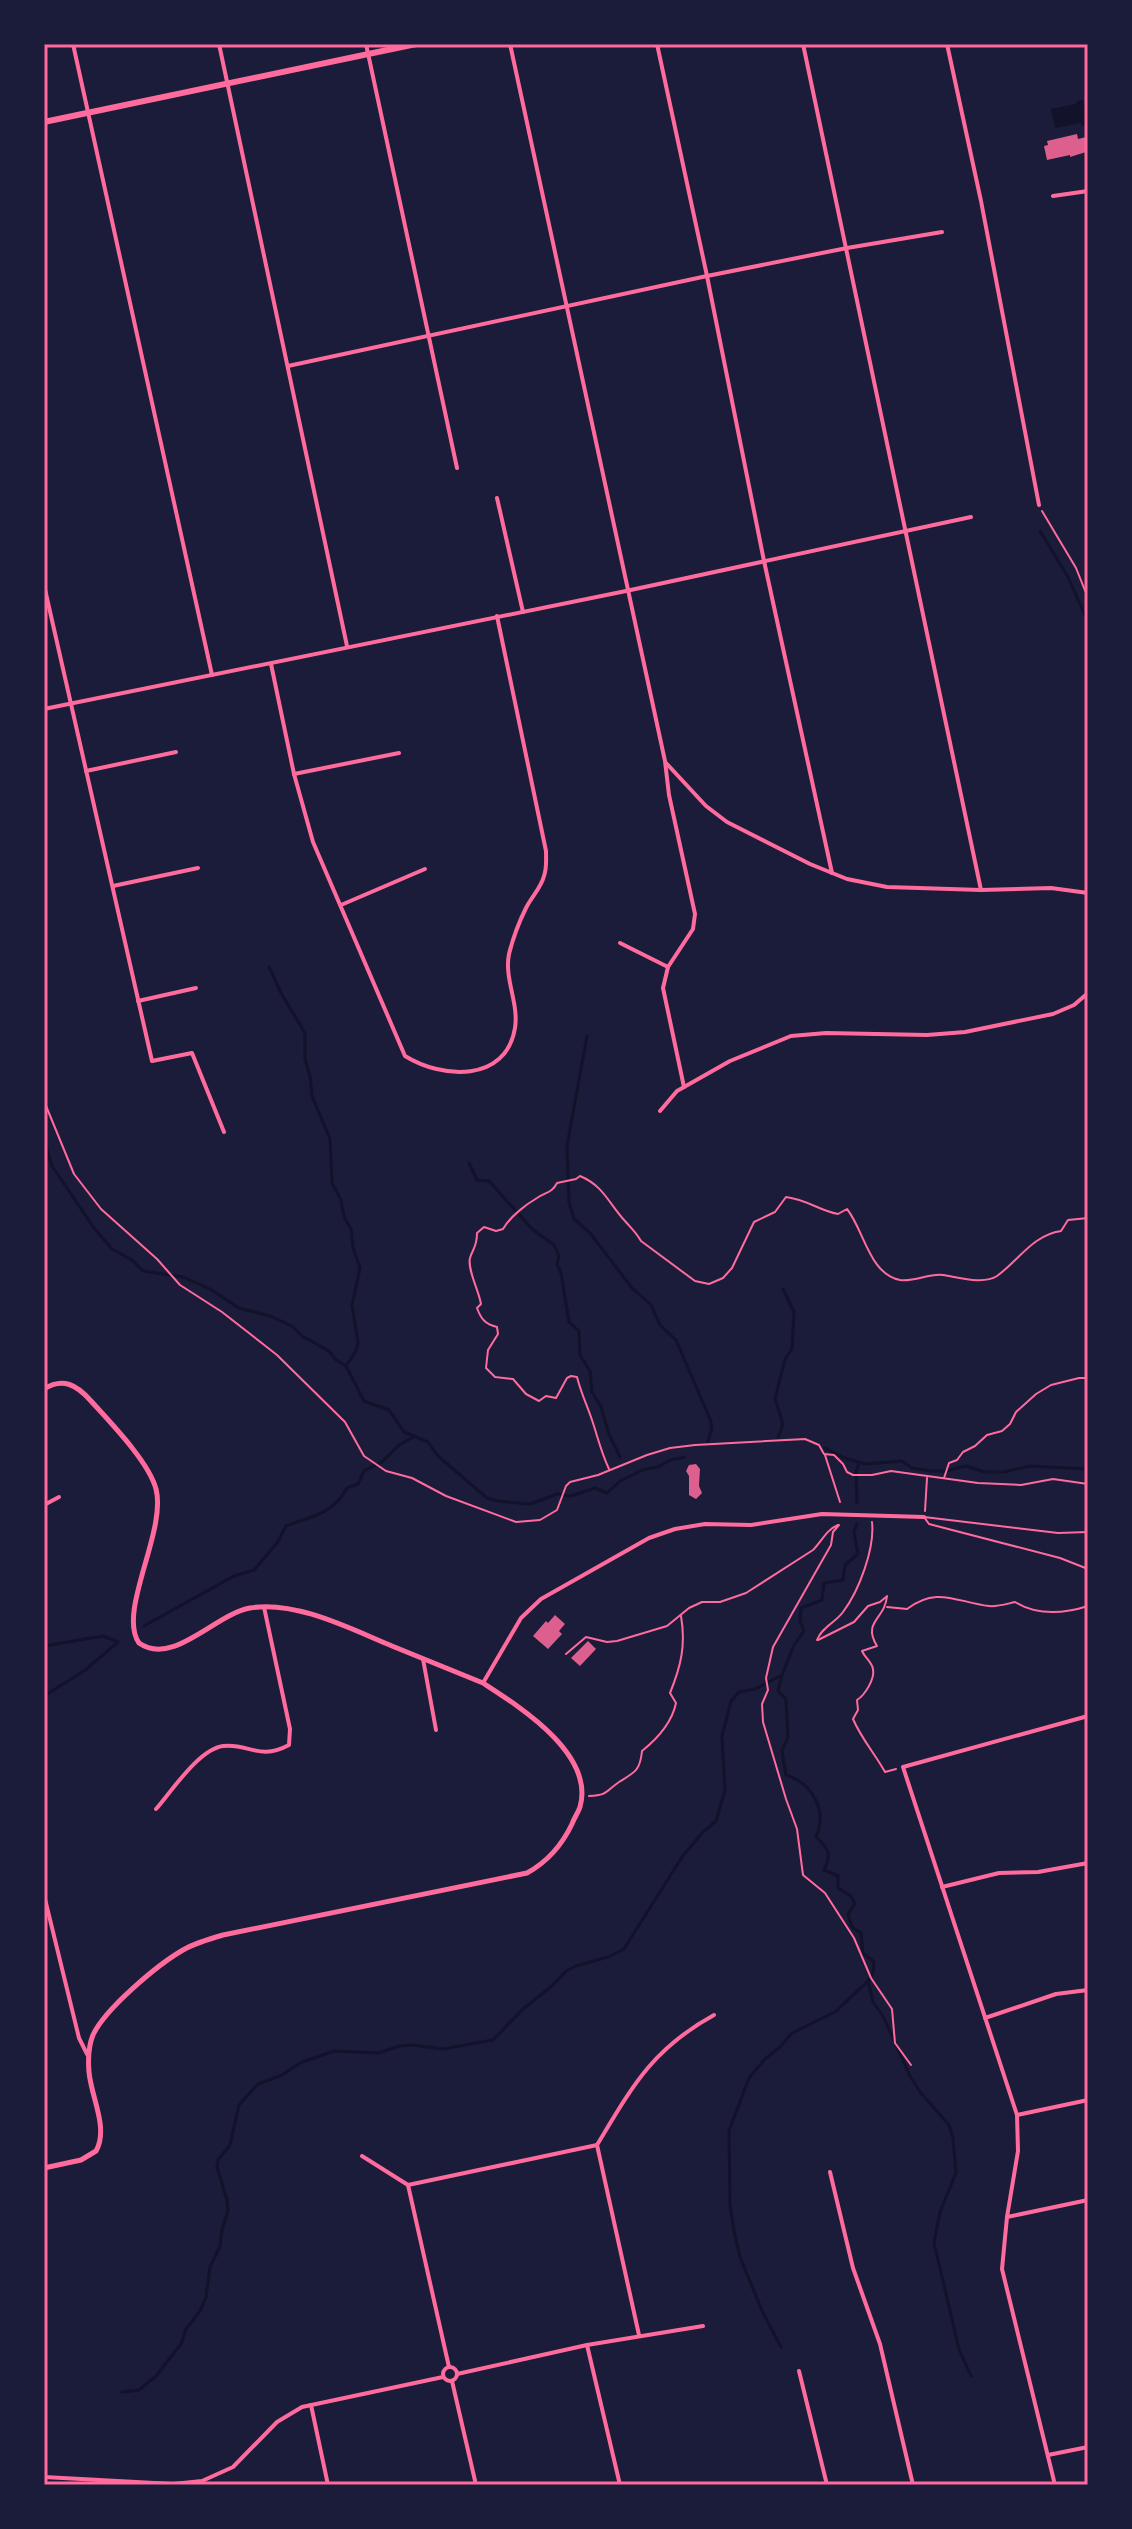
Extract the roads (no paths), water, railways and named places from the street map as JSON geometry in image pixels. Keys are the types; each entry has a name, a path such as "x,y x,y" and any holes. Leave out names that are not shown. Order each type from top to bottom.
{"main road":[{"path":"44,122 416,44"}],"street":[{"path":"73,44 212,675"},
{"path":"219,44 347,646"},
{"path":"366,44 457,468"},
{"path":"510,44 665,761 669,795 695,914 693,929 668,967 663,995 684,1087"},
{"path":"657,44 832,873"},
{"path":"803,44 981,890"},
{"path":"947,44 981,201 1039,505"},
{"path":"1053,196 1088,191"},
{"path":"288,366 707,276 942,232"},
{"path":"497,498 523,612"},
{"path":"44,709 626,591 971,517"},
{"path":"44,585 152,1061 192,1053 224,1132"},
{"path":"271,664 294,774 313,842 405,1056 419,1065 438,1071 482,1070 498,1059 510,1045 516,1014 508,959 527,905 540,888 546,872 546,851 497,616"},
{"path":"86,771 176,752"},
{"path":"294,774 399,753"},
{"path":"665,761 716,815 832,873 875,886 981,890 1051,888 1088,893"},
{"path":"113,886 198,868"},
{"path":"341,905 425,869"},
{"path":"620,943 668,967"},
{"path":"138,1001 196,988"},
{"path":"660,1111 677,1091 752,1050 791,1036 965,1032 1053,1014 1074,1005 1088,993"},
{"path":"44,1389 65,1382 81,1389 146,1467 155,1487 158,1499 156,1524 132,1625 139,1643 154,1649 171,1648 230,1614 253,1607 292,1610 330,1620 483,1683 505,1698 560,1743 575,1765 581,1795 580,1805 564,1840 527,1873 223,1935 184,1949 112,2010 94,2034 89,2072 101,2134 96,2151 81,2160 44,2168"},
{"path":"44,1505 59,1497"},
{"path":"483,1683 521,1618 541,1599 649,1538 675,1529 705,1524 751,1525 822,1514 924,1517"},
{"path":"156,1809 201,1758 214,1748 233,1746 266,1753 289,1745 290,1729 264,1607"},
{"path":"423,1659 436,1730"},
{"path":"1055,2485 1002,2269 1018,2151 1017,2115 903,1767 1088,1716"},
{"path":"942,1887 999,1873 1038,1872 1088,1863"},
{"path":"44,1895 79,2038 89,2056"},
{"path":"985,2018 1056,1994 1088,1990"},
{"path":"639,2335 597,2145 636,2080 665,2048 714,2015"},
{"path":"1017,2115 1088,2100"},
{"path":"362,2156 408,2185 597,2145"},
{"path":"830,2172 853,2268 880,2344 913,2485"},
{"path":"408,2185 449,2367"},
{"path":"1007,2217 1088,2200"},
{"path":"476,2485 452,2381 457,2374 587,2345 703,2326"},
{"path":"587,2345 620,2485"},
{"path":"449,2367 457,2374"},
{"path":"443,2377 443,2372 449,2367"},
{"path":"799,2371 827,2485"},
{"path":"443,2377 452,2381"},
{"path":"44,2477 183,2484 202,2481 226,2472 284,2417 311,2405 443,2377"},
{"path":"311,2405 328,2485"},
{"path":"1048,2455 1088,2447"}],"lane":[{"path":"924,1517 1058,1533 1088,1532"},
{"path":"924,1517 929,1524 1060,1558 1088,1569"}],"waterway":[{"path":"1040,531 1068,577 1088,622"},
{"path":"269,967 305,1033 305,1059 312,1096 330,1139 332,1183 351,1229 360,1268 352,1305 358,1342 346,1366"},
{"path":"587,1036 567,1146 569,1202 574,1219 590,1233 632,1288 651,1305 660,1325 676,1340 710,1419 712,1427 708,1442"},
{"path":"44,1140 52,1166 112,1249 132,1260 143,1271 183,1277 210,1289 239,1308 292,1326 346,1366 364,1401 389,1410 404,1432 428,1442 438,1456 487,1498 530,1504 557,1494 571,1496 595,1488 607,1493 620,1481 645,1469 685,1457"},
{"path":"469,1163 477,1180 489,1181 532,1229 554,1245 559,1256 557,1264 569,1322 579,1331 580,1355 590,1371 592,1392 620,1457"},
{"path":"778,1438 783,1424 775,1399 785,1359 792,1349 794,1312 783,1289"},
{"path":"144,1626 234,1576 254,1570 277,1543 286,1526 328,1509 347,1488 358,1484 364,1471 382,1462 399,1445 415,1436"},
{"path":"825,1448 844,1458 866,1464 902,1461 912,1468 932,1471 966,1466 985,1472 1004,1472 1030,1466 1088,1469"},
{"path":"857,1503 856,1472 859,1463"},
{"path":"122,2392 139,2390 156,2376 181,2344 186,2329 200,2311 228,2211 218,2160 230,2145 239,2105 258,2084 282,2075 300,2063 334,2051 378,2053 413,2045 443,2049 493,2040 566,1971 624,1949 682,1857 716,1821 725,1790 722,1736 731,1701 739,1692 755,1689 782,1675 794,1645 804,1631 800,1621 801,1608 822,1600 824,1583 843,1580 845,1565 858,1554 854,1532 857,1524"},
{"path":"44,1646 103,1636 118,1642 84,1671 44,1696"},
{"path":"782,1675 778,1691 786,1699 788,1737 782,1751 786,1775 803,1784 815,1799 820,1817 816,1837 826,1848 828,1856 824,1870 838,1876 838,1888 851,1896 855,1904 848,1914 852,1927 861,1933 863,1953 874,1962 868,1981 873,2002 883,2016 910,2076 949,2125 953,2138 956,2173 940,2212 934,2243 959,2349 971,2376"},
{"path":"781,2347 740,2257 730,2205 729,2131 749,2078 765,2059 792,2033 835,2012 868,1981"}]}
